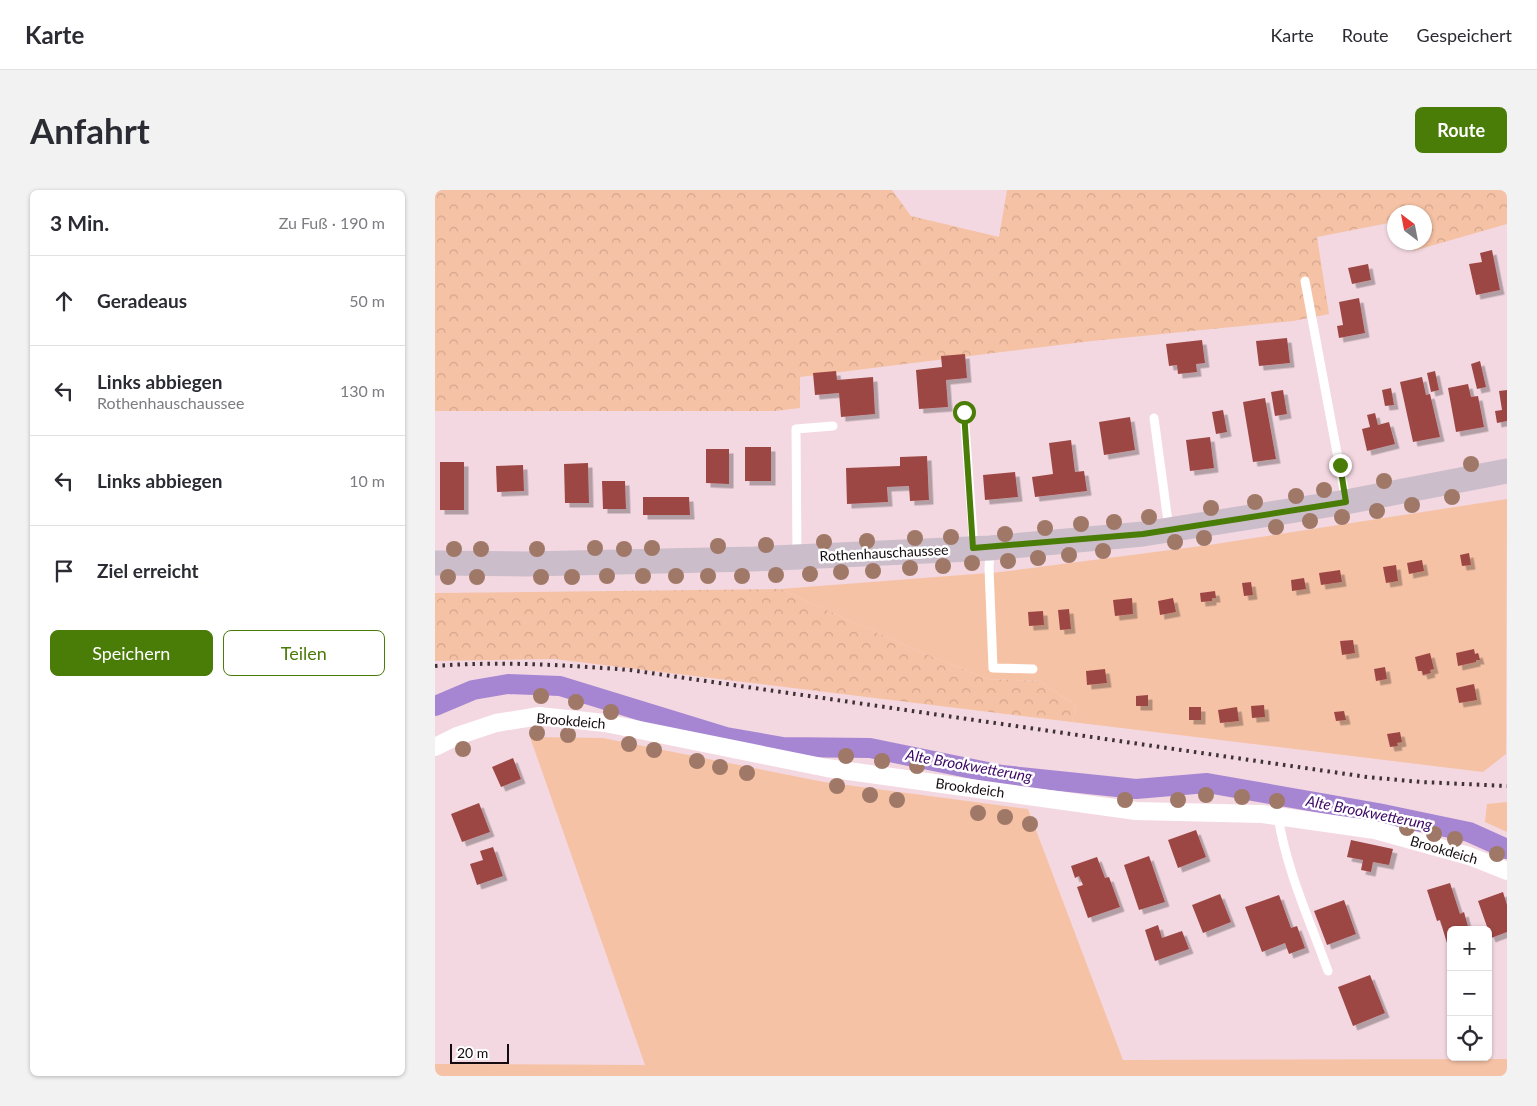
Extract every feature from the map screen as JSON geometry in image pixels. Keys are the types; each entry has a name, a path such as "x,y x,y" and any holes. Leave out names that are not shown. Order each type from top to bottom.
{"main road":[{"name":"Rothenhauschaussee","path":"435,564 527,564 797,557 982,548 1143,534 1346,502 1507,471"}],"street":[{"name":"Brookdeich","path":"435,747 457,736 497,723 539,716 605,723 827,768 1136,811 1262,814 1375,830 1469,856 1507,871"}],"lane":[{"path":"1305,281 1346,502"},
{"path":"964,412 982,548 989,568 993,668 1033,669"},
{"path":"1154,418 1169,530"},
{"path":"797,557 795,429 833,426"},
{"path":"1278,816 1281,836 1294,878 1328,971"}],"green space":[{"path":"435,190 892,190 911,216 999,237 1007,190 1507,190 1507,224 1432,246 1432,205 1387,205 1387,223 1317,237 1329,314 1293,321 1092,341 800,377 800,408 775,411 435,411"},
{"path":"1507,499 1506,754 1483,772 1072,722 1076,706 1040,681 987,679 911,648 780,589 1001,572 1209,545"},
{"path":"780,589 911,648 987,679 1040,681 1076,706 1072,722 554,659 435,661 435,593"},
{"path":"530,737 603,738 824,782 1028,809 1123,1060 1447,1059 1447,1061 1492,1061 1492,1059 1507,1059 1507,1076 435,1076 435,1064 645,1065"},
{"path":"1507,802 1507,832 1485,822 1487,804"}],"building":[{"path":"1492,250 1500,290 1476,295 1469,264 1482,262 1480,253"},
{"path":"1368,264 1371,280 1352,284 1348,268"},
{"path":"1359,298 1365,333 1339,338 1337,326 1343,325 1339,302"},
{"path":"1287,338 1290,363 1259,366 1256,341"},
{"path":"1202,340 1205,363 1196,364 1197,372 1178,374 1177,365 1169,366 1166,344"},
{"path":"965,354 967,378 946,380 948,407 919,409 916,370 942,367 941,356"},
{"path":"1480,361 1486,387 1477,389 1471,364"},
{"path":"836,371 837,380 873,377 875,414 841,417 839,393 815,395 813,373"},
{"path":"1435,371 1439,390 1431,392 1427,373"},
{"path":"1422,377 1426,395 1430,394 1440,437 1413,442 1400,382"},
{"path":"1468,384 1471,397 1478,396 1484,427 1456,432 1448,388"},
{"path":"1391,388 1394,405 1385,406 1382,390"},
{"path":"1283,390 1287,414 1275,416 1271,392"},
{"path":"1507,390 1507,421 1497,423 1495,411 1502,410 1499,391"},
{"path":"1265,398 1276,459 1253,462 1243,402"},
{"path":"1223,410 1227,432 1216,434 1212,412"},
{"path":"1375,413 1378,425 1389,422 1395,444 1367,451 1362,429 1370,427 1367,415"},
{"path":"1130,417 1135,450 1104,455 1099,422"},
{"path":"1210,437 1214,468 1190,471 1186,440"},
{"path":"1071,440 1075,472 1084,471 1087,491 1035,497 1032,477 1053,474 1049,443"},
{"path":"745,447 771,447 771,481 745,481"},
{"path":"706,449 729,449 729,484 706,483"},
{"path":"927,456 929,500 910,501 909,486 887,487 888,502 847,504 846,468 900,466 900,457"},
{"path":"440,462 464,462 464,510 440,510"},
{"path":"588,463 589,503 565,503 564,464"},
{"path":"523,465 524,491 497,492 496,466"},
{"path":"1015,472 1018,497 985,500 983,475"},
{"path":"602,481 625,481 626,509 603,509"},
{"path":"643,497 689,497 690,515 643,515"},
{"path":"1469,553 1471,565 1462,566 1460,555"},
{"path":"1422,560 1424,571 1409,574 1407,563"},
{"path":"1396,565 1398,581 1386,583 1383,567"},
{"path":"1340,570 1342,582 1321,585 1319,573"},
{"path":"1304,578 1306,589 1292,591 1291,580"},
{"path":"1251,582 1253,595 1244,596 1242,583"},
{"path":"1215,591 1216,598 1212,598 1212,601 1201,602 1200,593"},
{"path":"1132,598 1133,614 1115,616 1113,600"},
{"path":"1173,598 1176,612 1160,615 1158,601"},
{"path":"1069,609 1071,629 1060,630 1058,610"},
{"path":"1043,611 1044,625 1029,626 1028,612"},
{"path":"1353,640 1355,653 1342,655 1340,641"},
{"path":"1474,649 1475,654 1478,653 1480,660 1458,666 1456,653"},
{"path":"1430,653 1434,669 1430,670 1431,673 1423,675 1422,671 1418,671 1415,657"},
{"path":"1385,667 1387,679 1376,681 1374,669"},
{"path":"1105,669 1107,683 1087,685 1086,671"},
{"path":"1474,684 1477,700 1459,703 1456,688"},
{"path":"1148,695 1148,706 1136,706 1136,696"},
{"path":"1264,705 1265,717 1252,718 1251,706"},
{"path":"1189,707 1201,707 1201,720 1189,720"},
{"path":"1237,707 1239,721 1220,723 1218,710"},
{"path":"1344,711 1346,720 1336,721 1334,712"},
{"path":"1400,732 1402,742 1397,743 1398,746 1390,747 1387,734"},
{"path":"513,758 521,779 501,787 492,767"},
{"path":"479,803 490,832 462,842 451,814"},
{"path":"1196,830 1206,857 1178,868 1168,840"},
{"path":"1351,840 1393,849 1389,865 1373,862 1371,872 1361,870 1363,860 1347,857"},
{"path":"493,847 503,876 477,885 470,864 483,860 480,851"},
{"path":"1149,856 1165,902 1139,910 1124,865"},
{"path":"1097,857 1105,878 1109,877 1120,907 1088,918 1077,887 1083,885 1079,876 1075,878 1071,866"},
{"path":"1450,883 1460,914 1464,912 1468,926 1447,926 1447,943 1440,920 1437,921 1427,890"},
{"path":"1503,892 1507,905 1507,932 1492,938 1492,926 1487,926 1478,901"},
{"path":"1220,894 1231,922 1203,933 1192,905"},
{"path":"1279,895 1291,928 1297,926 1305,948 1289,954 1285,943 1262,952 1245,907"},
{"path":"1344,900 1356,934 1327,945 1314,911"},
{"path":"1158,925 1162,938 1182,931 1189,949 1155,961 1145,930"},
{"path":"1370,975 1385,1013 1353,1026 1338,987"}],"waterway":[{"name":"Alte Brookwetterung","path":"435,706 473,690 508,684 560,686 726,737 783,747 870,748 1002,775 1136,789 1207,783 1378,813 1469,832 1507,849"}],"railway":[{"path":"435,666 533,664 630,670 1367,777 1421,782 1507,786"}],"route":[{"path":"964,412 973,548 1143,534 1346,502 1340,465"}]}
